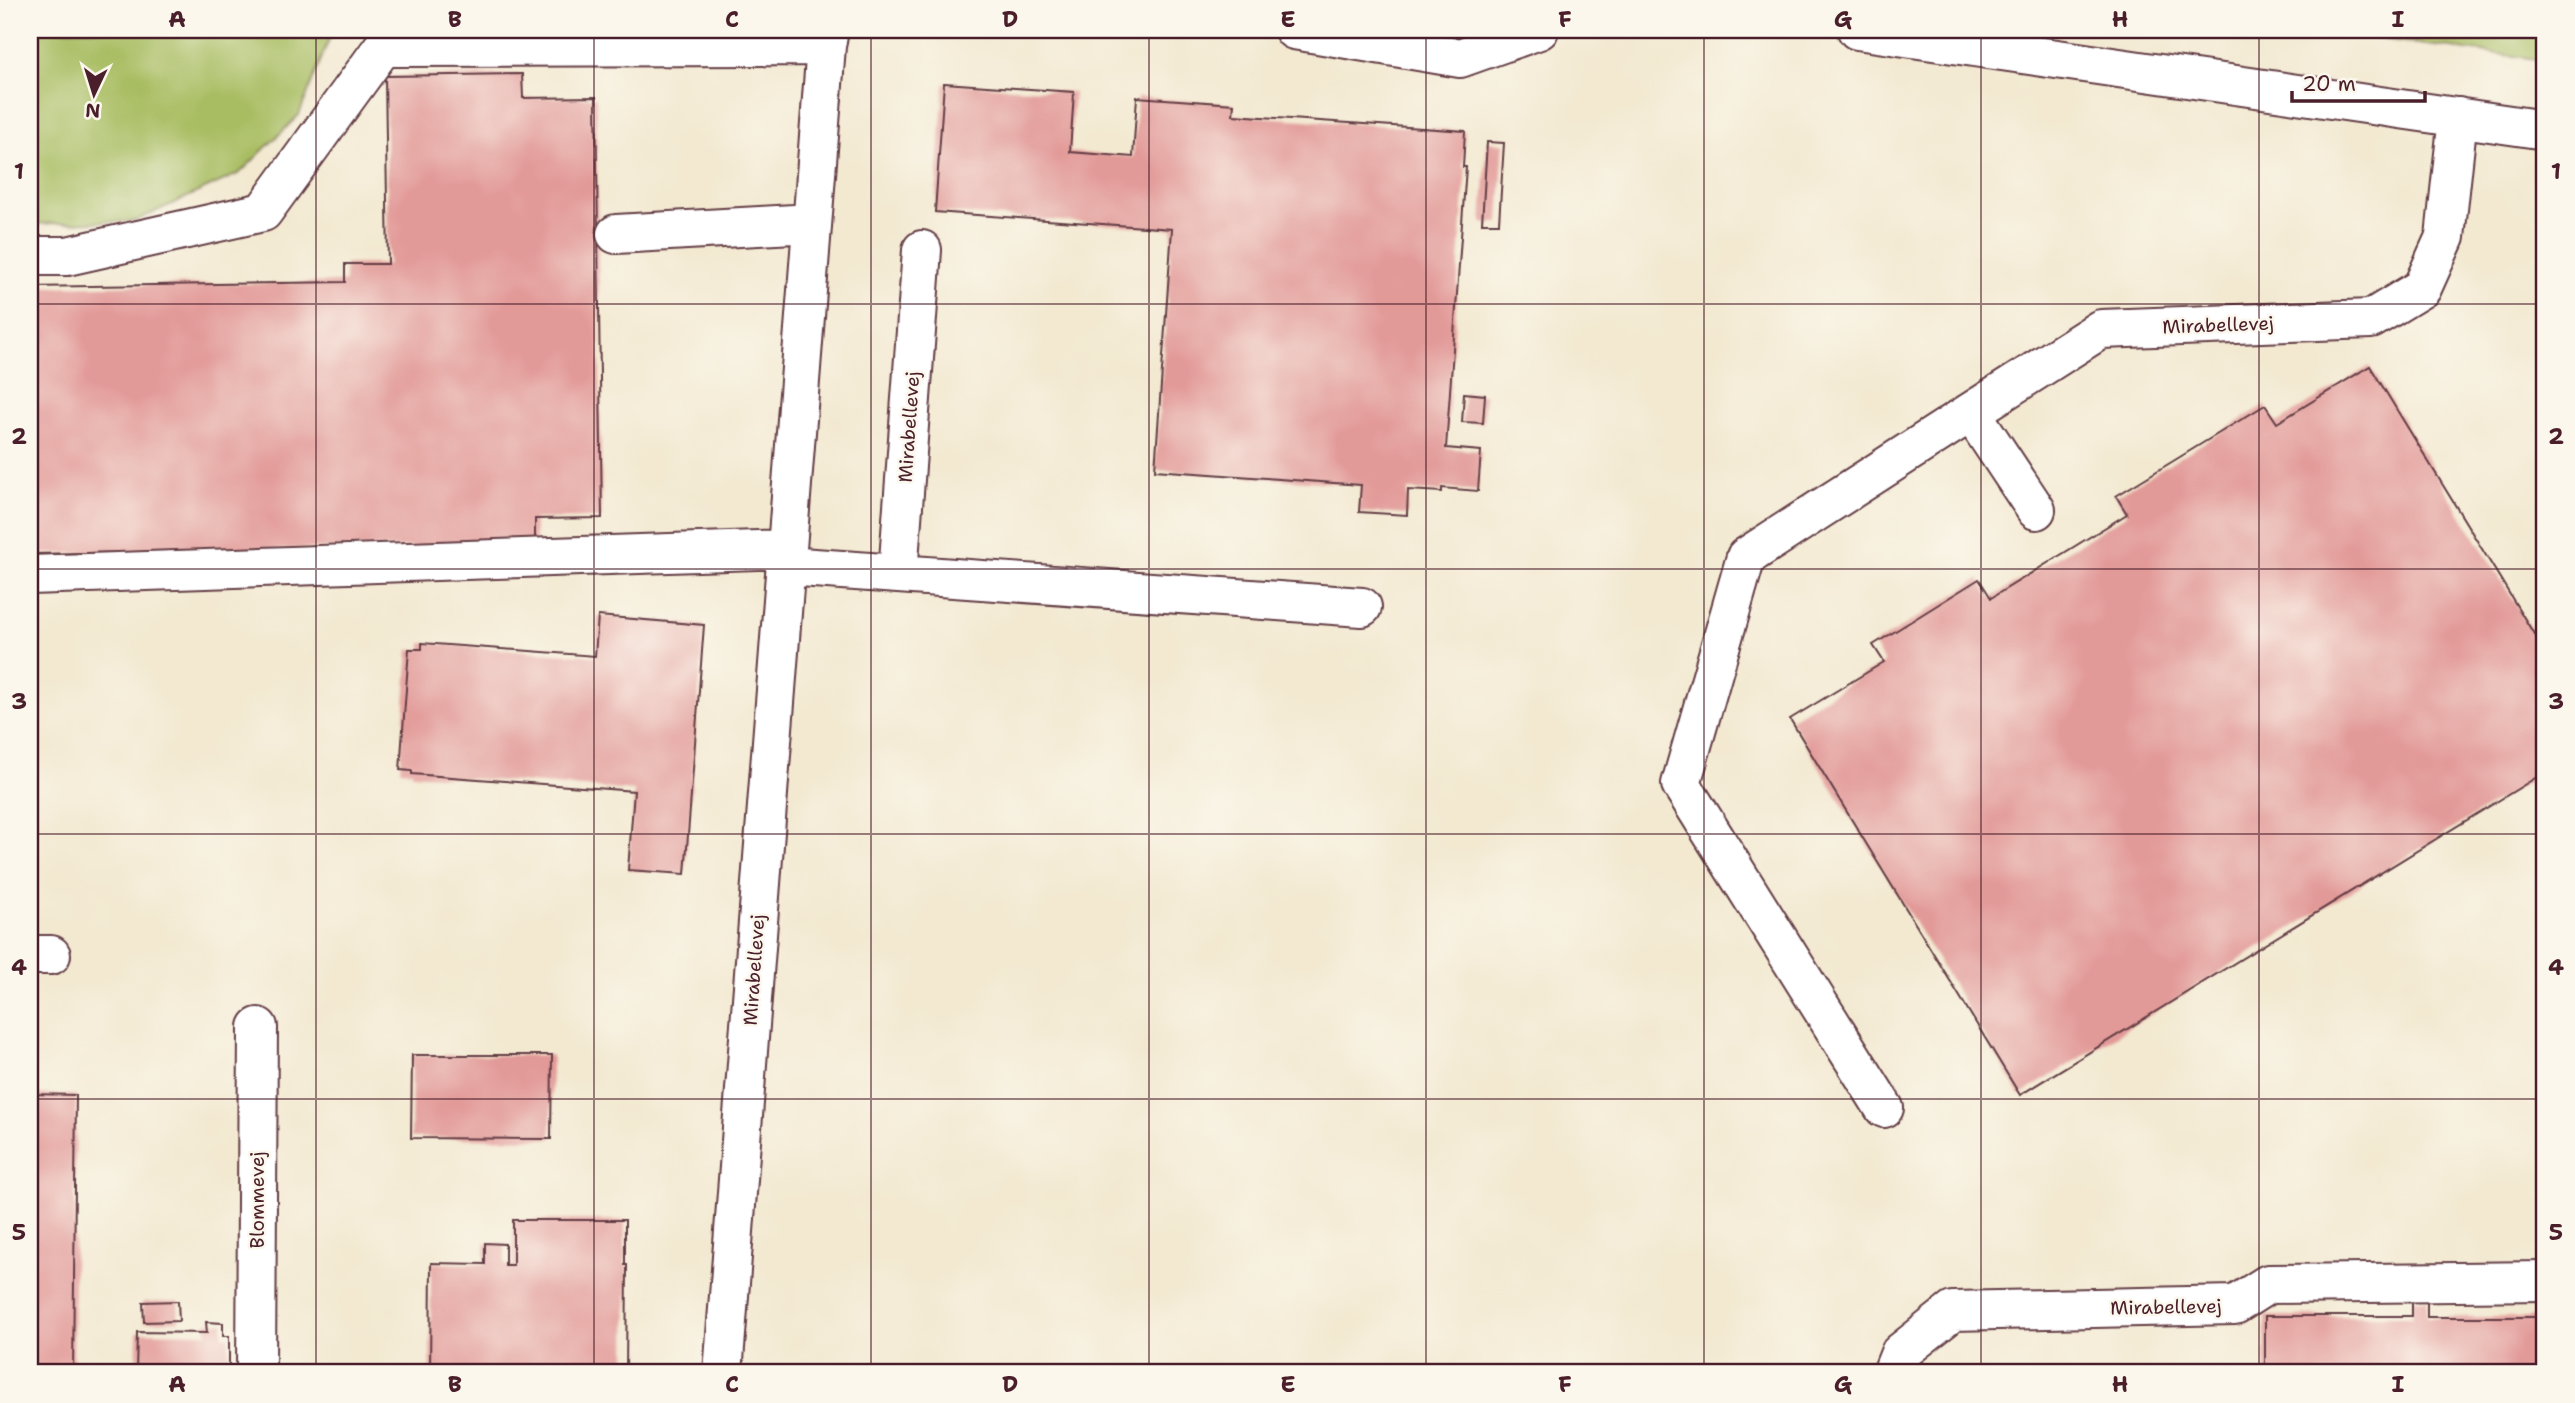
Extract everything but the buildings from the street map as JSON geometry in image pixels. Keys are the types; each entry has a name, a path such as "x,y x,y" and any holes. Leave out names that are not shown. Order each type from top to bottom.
{"street":[{"path":"1294,30 1460,58 1539,30"},
{"path":"1857,30 2545,130"},
{"path":"30,256 67,256 263,212 383,47 827,38"},
{"name":"Mirabellevej","path":"723,1373 827,38"},
{"name":"Mirabellevej","path":"1884,1108 1681,784 1746,557 2101,329 2371,319 2422,288 2445,237 2458,117"},
{"path":"615,234 812,223"},
{"name":"Mirabellevej","path":"898,574 922,250"},
{"path":"1971,412 2036,510"},
{"path":"30,575 786,558 898,574 1362,607"},
{"name":"Blommevej","path":"256,1373 258,1027"},
{"name":"Mirabellevej","path":"1892,1373 1900,1353 1952,1311 2235,1305 2268,1284 2545,1280"}],"green space":[{"path":"30,30 349,30 330,37 299,115 240,173 135,221 30,224"},
{"path":"2310,30 2545,30 2545,60"}]}
